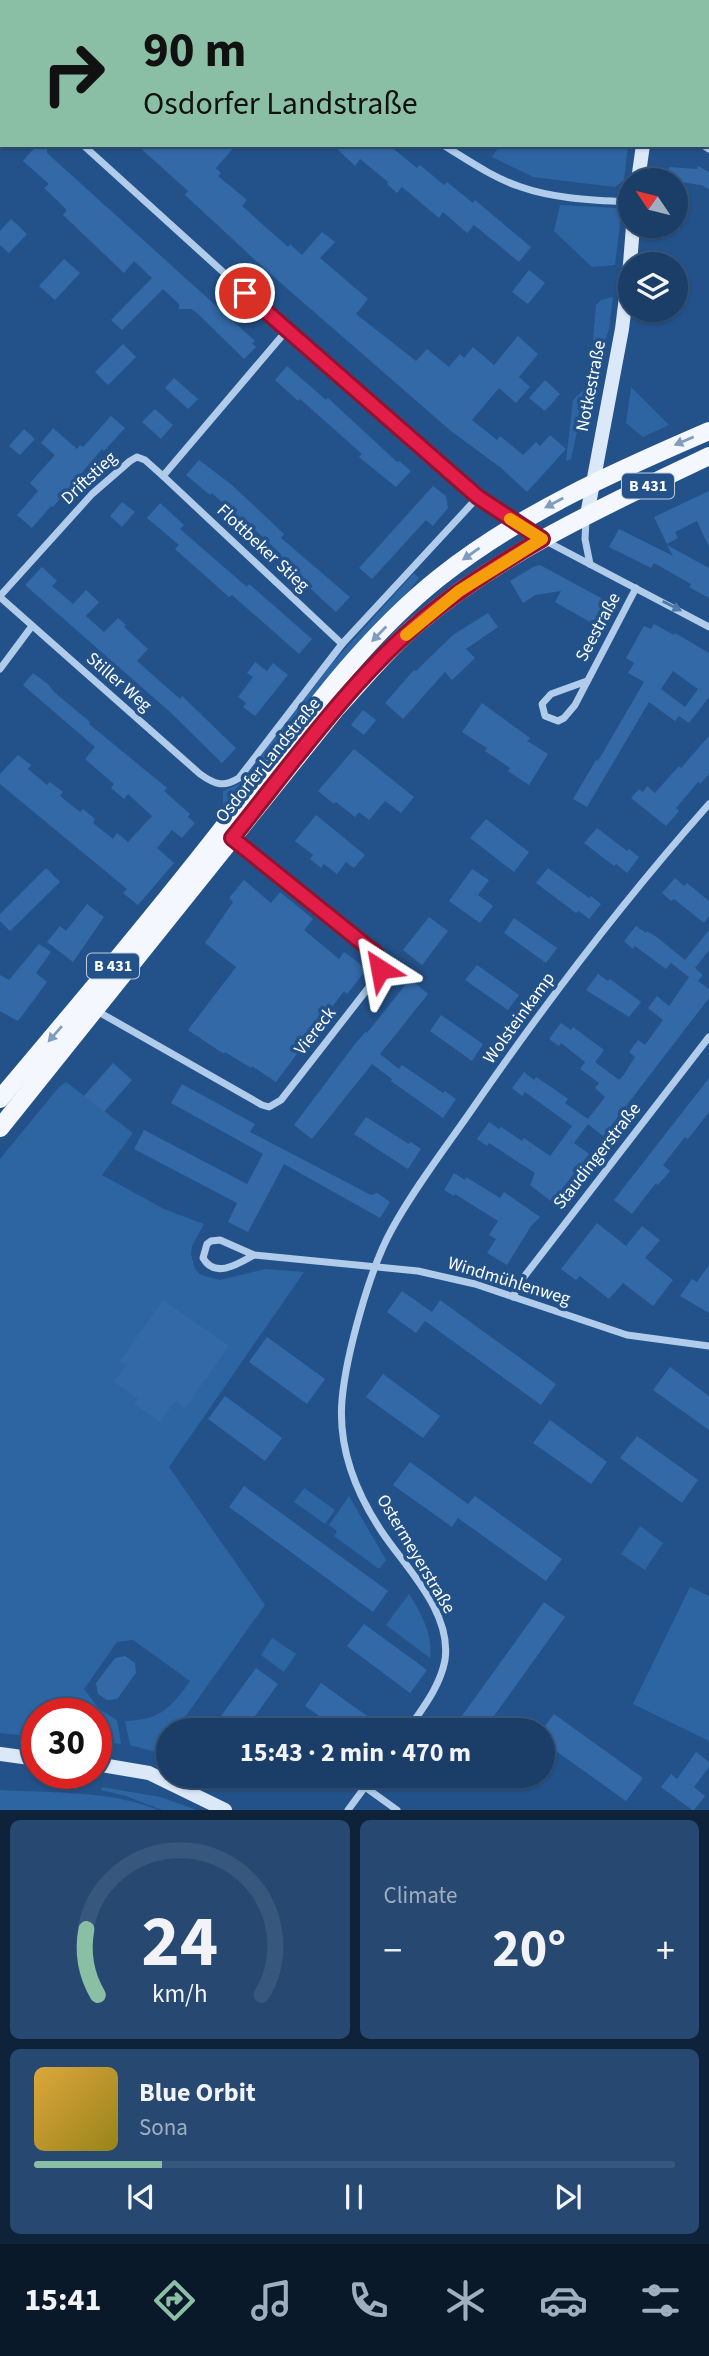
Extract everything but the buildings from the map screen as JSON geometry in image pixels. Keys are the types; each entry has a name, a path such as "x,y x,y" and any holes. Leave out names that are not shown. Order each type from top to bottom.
{"main road":[{"name":"Osdorfer Landstraße","path":"0,1128 89,1006 227,834 362,652 401,611 437,579 517,524 592,483 709,431"},
{"name":"Osdorfer Landstraße","path":"227,834 397,643 459,591 542,539 709,456"},
{"name":"Osdorfer Landstraße","path":"0,1099 89,1006"}],"street":[{"name":"Seestraße","path":"85,147 287,330 478,497 542,539 709,627"},
{"path":"446,147 518,187 546,194 618,201"},
{"path":"640,168 643,147"},
{"name":"Notkestraße","path":"587,515 622,322"},
{"path":"163,476 287,330"},
{"name":"Driftstieg","path":"0,596 92,495 130,461 138,457 145,460 163,476"},
{"name":"Flottbeker Stieg","path":"163,476 342,644"},
{"name":"Osdorfer Landstraße","path":"220,785 239,778 342,644 478,497"},
{"path":"587,515 585,539 590,564"},
{"name":"Seestraße","path":"587,681 551,694 542,704 545,716 558,721 575,705 636,588"},
{"name":"Stiller Weg","path":"0,596 200,774 212,783 220,785"},
{"path":"0,669 32,626"},
{"name":"Wolsteinkamp","path":"376,1266 391,1229 511,1053 608,926 709,804"},
{"name":"Viereck","path":"89,1006 262,1105 275,1105 376,978 380,961 375,953 227,834"},
{"name":"Staudingerstraße","path":"513,1297 520,1282 709,1037"},
{"name":"Windmühlenweg","path":"254,1255 235,1266 216,1269 206,1264 203,1253 211,1241 220,1240 254,1255 376,1266 442,1276 475,1283 627,1335 709,1346"},
{"name":"Ostermeyerstraße","path":"376,1266 348,1368 342,1399 341,1429 344,1451 371,1513 429,1600 443,1631 446,1648 441,1673 429,1699 416,1718"},
{"path":"0,1754 21,1757"},
{"path":"0,1763 17,1757"},
{"path":"112,1767 149,1773 225,1810"},
{"path":"348,1810 364,1788"},
{"path":"366,1788 397,1810"}],"shaded area":[{"path":"499,147 628,147 625,168 618,168 618,185 615,187 533,177 492,157"},
{"path":"560,205 618,208 615,265 592,267 554,231"},
{"path":"613,297 609,329 601,355 592,352 596,305 601,300"},
{"path":"587,386 571,459 566,461 573,400"},
{"path":"631,387 669,425 643,437 626,423"},
{"path":"414,573 419,578 399,603 218,818 223,804 223,791 239,784 334,661"},
{"path":"66,1082 133,1133 102,1175 164,1209 204,1224 192,1246 191,1254 195,1269 201,1275 220,1280 265,1269 304,1272 169,1467 265,1605 184,1718 156,1718 156,1752 130,1745 125,1721 147,1718 164,1711 190,1681 133,1640 117,1642 84,1689 91,1698 21,1698 21,1735 0,1733 0,1159"},
{"path":"304,1488 335,1510 325,1524 294,1502"},
{"path":"349,1496 386,1560 379,1569 334,1536 337,1531 329,1525"},
{"path":"640,1526 663,1543 645,1570 621,1554"},
{"path":"690,1587 709,1596 709,1741 633,1704"},
{"path":"409,1594 428,1632 430,1658 386,1625"},
{"path":"272,1638 296,1654 284,1672 261,1655"},
{"path":"112,1717 117,1720 121,1744 112,1743"},
{"path":"112,1789 160,1797 197,1810 162,1810 101,1790"},
{"path":"0,1790 100,1796 158,1810 0,1810"}],"slow traffic":[{"path":"406,635 459,591 542,539 510,519"}],"route":[{"path":"245,293 478,497 542,539 459,591 397,643 335,710 232,838 375,953 380,961 380,969"}]}
